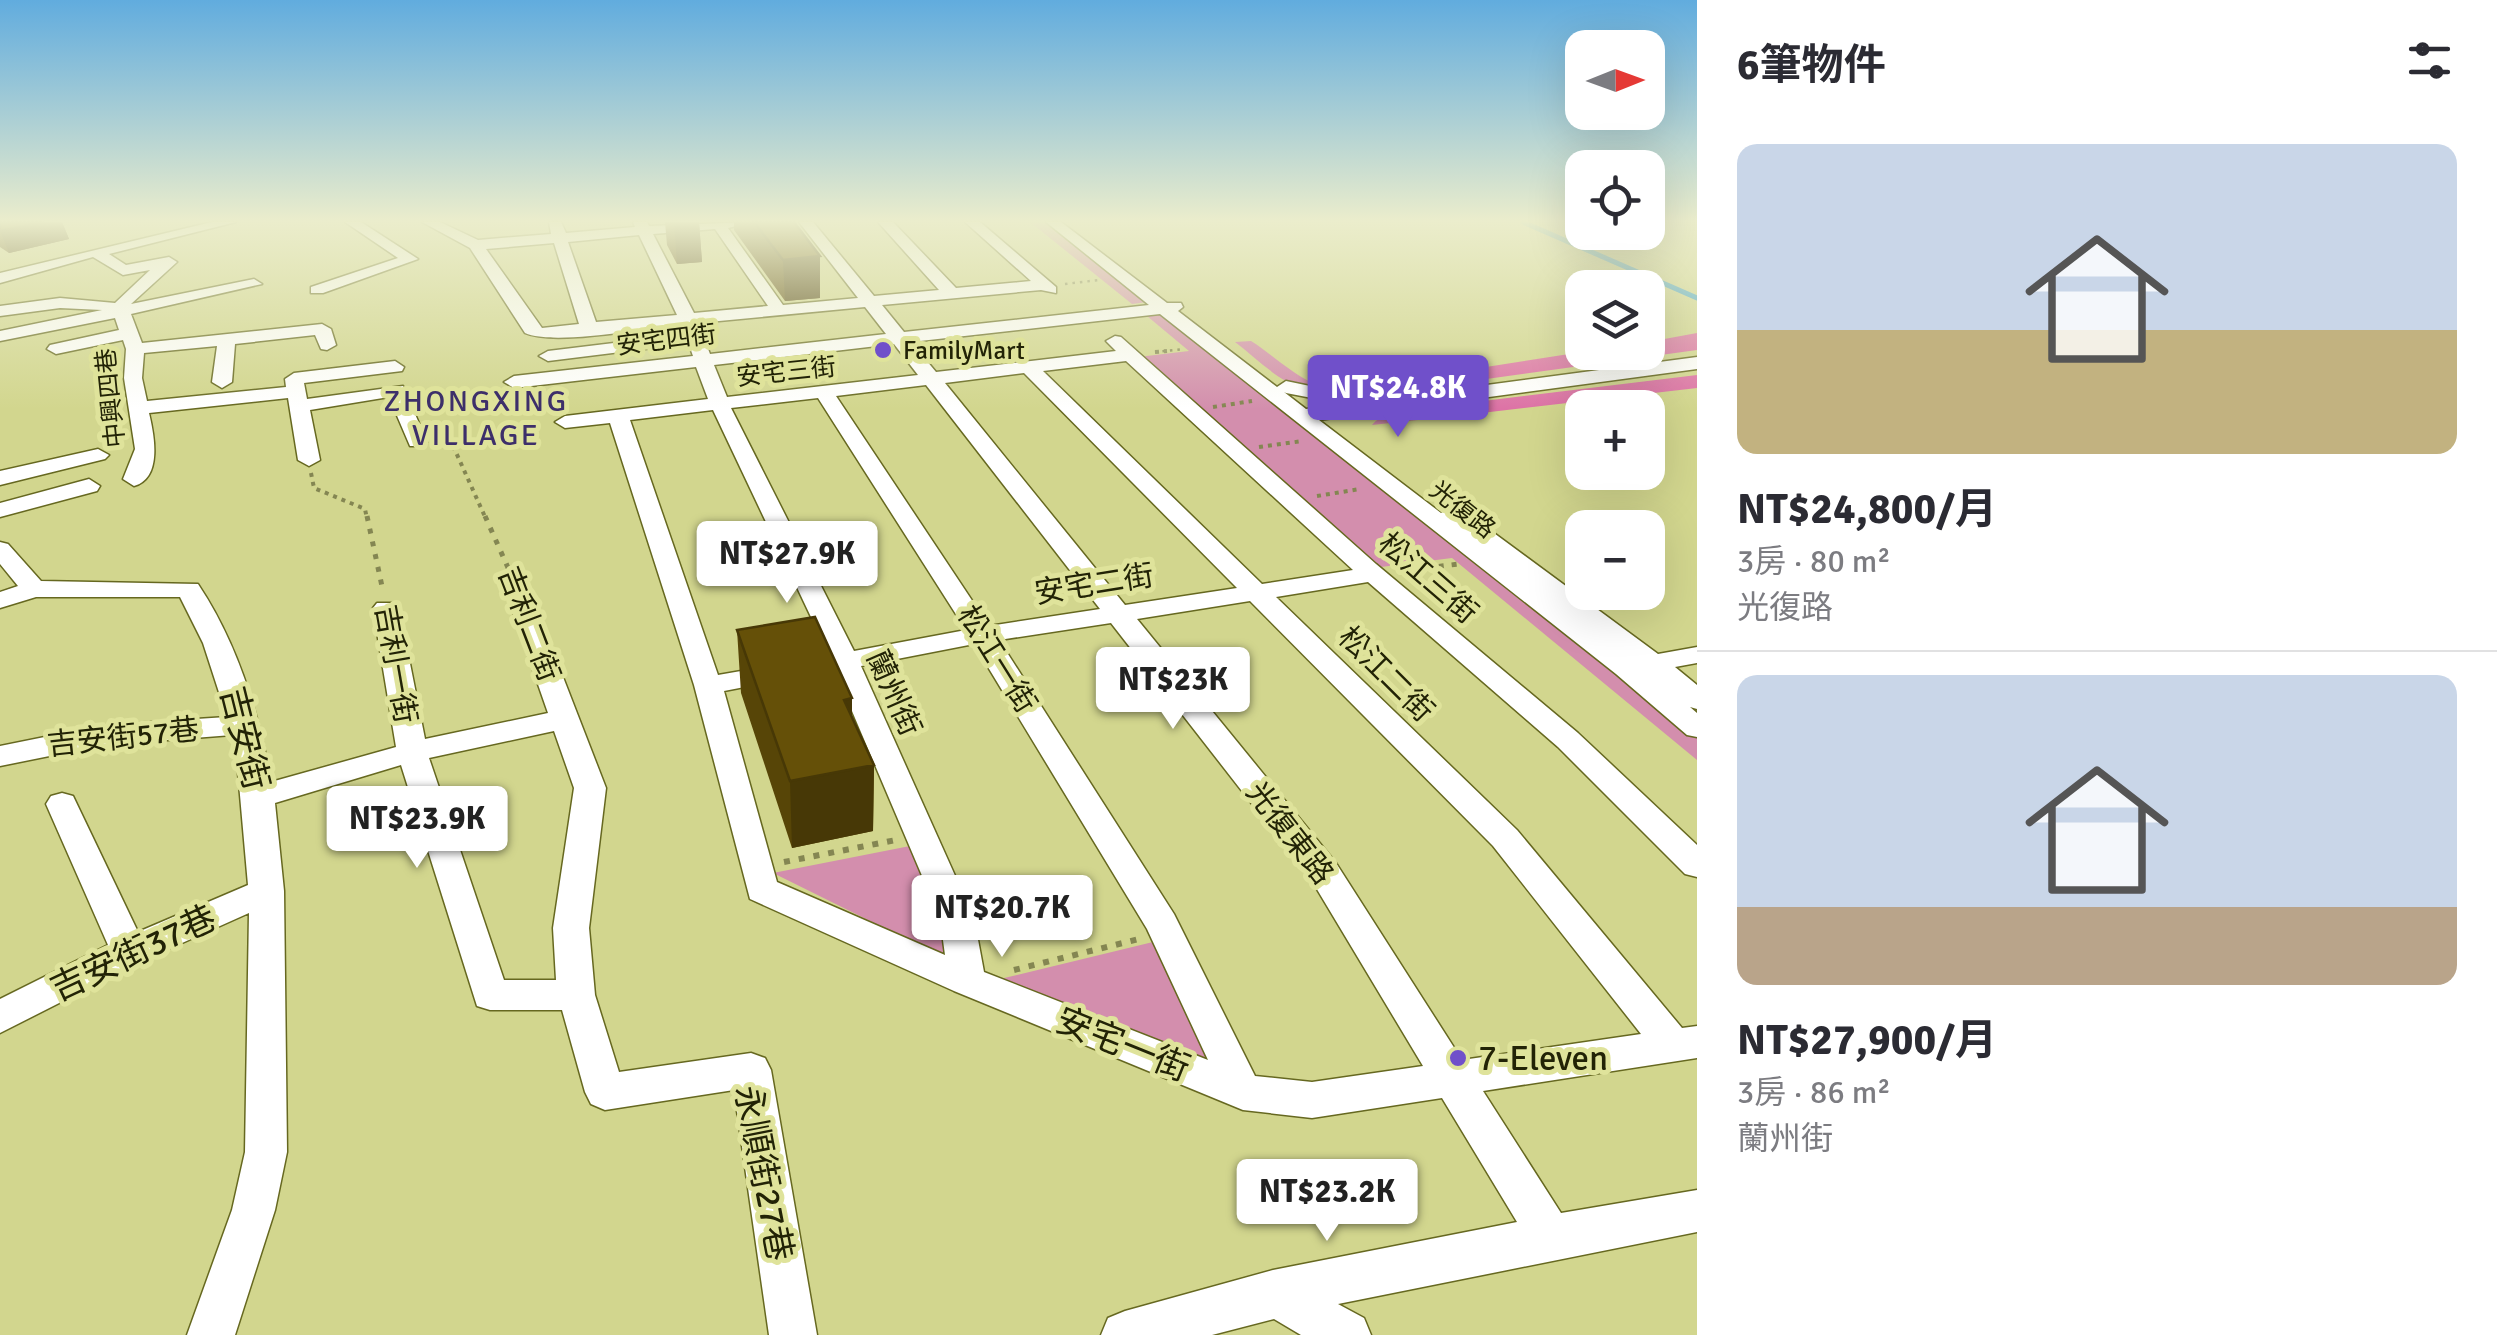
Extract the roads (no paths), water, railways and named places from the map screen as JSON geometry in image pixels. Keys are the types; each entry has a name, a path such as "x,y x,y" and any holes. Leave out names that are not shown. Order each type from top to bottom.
{"street":[{"path":"10,284 28,305"},
{"path":"120,311 125,300 143,284"},
{"path":"210,284 215,294"},
{"path":"0,336 253,284"},
{"path":"317,290 334,284"},
{"path":"502,284 531,329 696,340"},
{"path":"574,284 590,331"},
{"name":"蘭州街","path":"670,284 696,340 718,404 845,661 957,918 967,981"},
{"path":"760,284 780,312"},
{"name":"光復東路","path":"855,284 1324,872 1550,1236"},
{"path":"943,284 953,295"},
{"path":"548,356 696,340 780,312 1049,289 1044,284"},
{"name":"光復路","path":"1142,284 1278,393 1312,415 1484,561 1697,700"},
{"name":"光復路","path":"1145,284 1640,666 1697,728"},
{"path":"0,310 97,302 120,311"},
{"name":"安宅四街","path":"514,382 696,340 898,339 1174,307"},
{"name":"中興四巷","path":"120,311 132,340 133,378 146,449 134,479"},
{"path":"56,349 224,330 290,339 322,329 327,345"},
{"path":"222,382 224,330"},
{"name":"安宅三街","path":"566,422 1030,369 1124,348"},
{"name":"松江三街","path":"1124,348 1372,574 1568,740 1697,865"},
{"path":"1312,415 1697,363"},
{"path":"309,460 294,379 395,367"},
{"name":"松江二街","path":"1030,369 1505,838 1685,1043"},
{"path":"140,408 396,390 416,442"},
{"name":"松江一街","path":"824,392 982,634 1167,932 1243,1092"},
{"path":"1278,393 1384,404"},
{"path":"1362,422 1384,404"},
{"name":"安宅一街","path":"618,416 708,685 762,890 967,981 1243,1092 1312,1100 1685,1043"},
{"path":"0,478 98,454"},
{"path":"0,510 89,486"},
{"path":"0,550 34,588 0,600"},
{"name":"安宅二街","path":"708,685 982,634 1372,574"},
{"name":"吉利二街","path":"516,584 590,788 571,928 576,995"},
{"name":"吉安街","path":"34,588 189,589 213,630 248,724 261,796 267,891 264,1167 211,1335"},
{"name":"吉利一街","path":"386,608 412,752 490,995 576,995"},
{"path":"1640,666 1697,654"},
{"path":"261,796 412,752 565,719"},
{"name":"吉安街57巷","path":"0,756 104,734 248,724"},
{"path":"62,804 130,951"},
{"name":"吉安街37巷","path":"0,1017 130,951 267,891"},
{"name":"永順街27巷","path":"576,995 605,1092 752,1070 793,1335"},
{"path":"1125,1335 1273,1294 1550,1236 1697,1212"},
{"path":"1273,1294 1347,1335"}],"waterway":[{"path":"1666,284 1697,298"}],"place":[{"name":"FamilyMart","path":"883,350"},
{"name":"7-Eleven","path":"1458,1058"}],"district":[{"name":"ZHONGXING VILLAGE","path":"476,418"}]}
